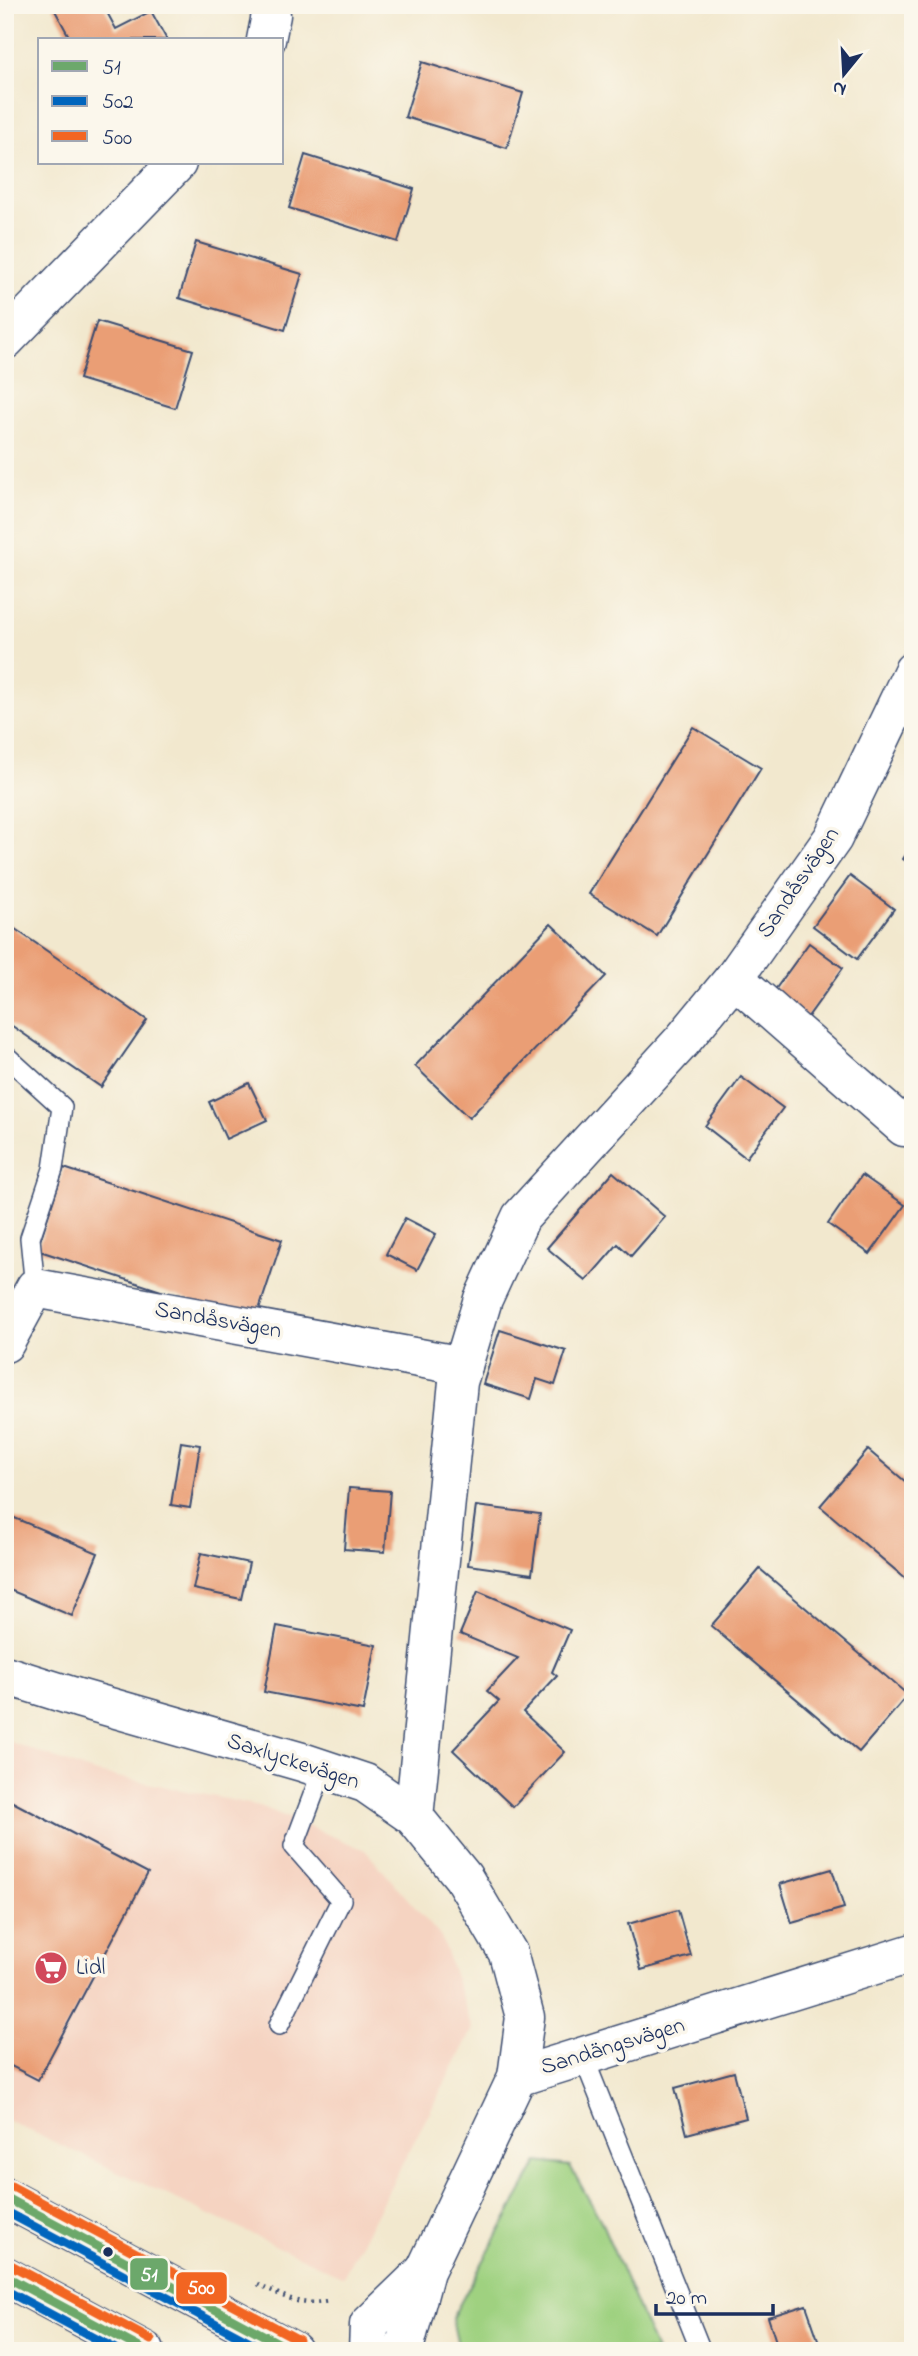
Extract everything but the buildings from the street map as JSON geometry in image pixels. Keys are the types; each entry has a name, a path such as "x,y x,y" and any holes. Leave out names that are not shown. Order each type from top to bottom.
{"main road":[{"path":"266,38 271,15 268,5"},
{"path":"5,340 176,164"},
{"name":"Sandåsvägen","path":"414,1817 458,1382 483,1299 521,1217 682,1041 734,978 833,838 913,671"},
{"path":"734,978 904,1127"},
{"path":"5,1343 35,1287"},
{"name":"Sandåsvägen","path":"35,1287 463,1367"},
{"name":"Saxlyckevägen","path":"5,1675 365,1783 414,1817 463,1877 508,1953 525,2017 517,2077"},
{"name":"Sandängsvägen","path":"400,2351 405,2345 425,2271 517,2077 913,1953"},
{"path":"5,2197 293,2351"},
{"name":"Sandängsvägen","path":"368,2351 369,2325 425,2271"},
{"path":"5,2276 145,2351"}],"lane":[{"path":"5,1055 62,1107 54,1169 30,1238 35,1287"},
{"path":"279,2025 341,1900 294,1846 323,1769"},
{"path":"583,2056 701,2351"}],"path":[{"path":"257,2284 310,2305 329,2301"}],"shaded area":[{"path":"5,1740 93,1772 260,1806 365,1850 441,1937 473,2029 343,2277 5,2119"}],"green space":[{"path":"538,2162 570,2166 601,2221 656,2351 459,2351 452,2318"}],"transit line":[{"name":"500","path":"11,2186 299,2340"},
{"name":"51","path":"5,2197 293,2351"},
{"name":"502","path":"5,2211 267,2351"},
{"name":"500","path":"11,2265 151,2340"},
{"name":"51","path":"5,2276 145,2351"},
{"name":"502","path":"5,2290 119,2351"}],"place":[{"name":"Lidl","path":"51,1968"}]}
